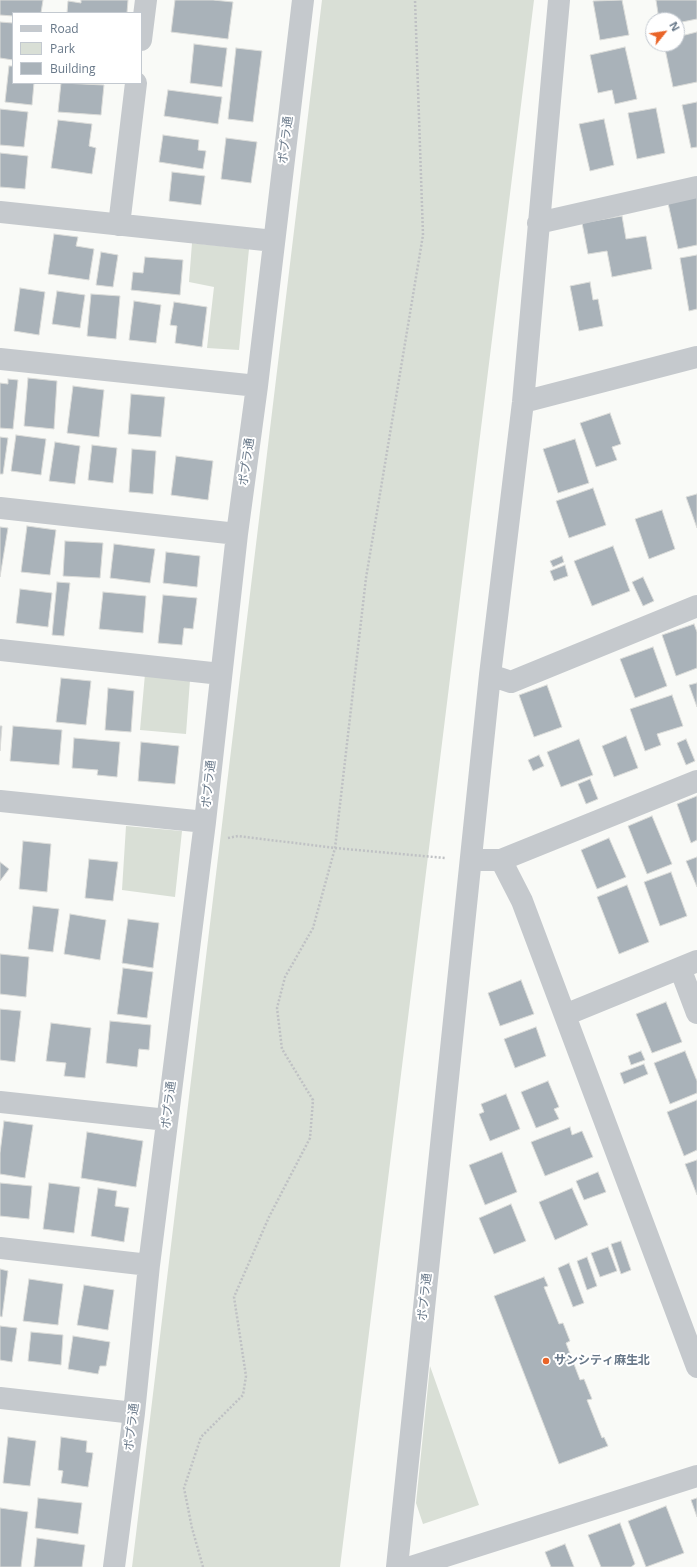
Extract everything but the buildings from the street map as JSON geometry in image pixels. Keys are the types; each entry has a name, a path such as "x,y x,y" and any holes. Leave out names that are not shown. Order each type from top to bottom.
{"street":[{"path":"142,32 146,0"},
{"name":"ポプラ通","path":"114,1567 134,1413 149,1265 205,822 237,534 257,386 303,0"},
{"name":"ポプラ通","path":"397,1567 472,860 490,675 523,402 559,0"},
{"path":"119,225 136,84"},
{"path":"538,223 697,187"},
{"path":"0,212 274,241"},
{"path":"523,402 697,357"},
{"path":"0,359 257,386"},
{"path":"0,508 237,534"},
{"path":"490,675 511,682 697,606"},
{"path":"0,650 221,674"},
{"path":"472,860 501,860 697,781"},
{"path":"0,801 205,822"},
{"path":"501,860 522,901 697,1367"},
{"path":"565,1015 689,965 697,1013"},
{"path":"0,1102 167,1120"},
{"path":"0,1248 149,1265"},
{"path":"0,1398 134,1413"},
{"path":"411,1567 697,1476"}],"path":[{"path":"203,1567 192,1528 184,1488 201,1437 243,1395 246,1376 234,1297 269,1217 310,1138 313,1100 282,1049 277,1008 285,977 313,928 335,848 366,578 423,235 415,0"},
{"path":"202,844 238,836 335,848 472,860"}],"green space":[{"path":"322,0 534,0 340,1567 132,1567"},
{"path":"192,243 249,249 239,350 207,348 214,287 189,282"},
{"path":"145,674 190,680 186,734 140,730"},
{"path":"126,826 182,831 175,897 122,890"},
{"path":"430,1366 479,1505 423,1524 416,1503"}],"place":[{"name":"サンシティ麻生北","path":"546,1361"}]}
